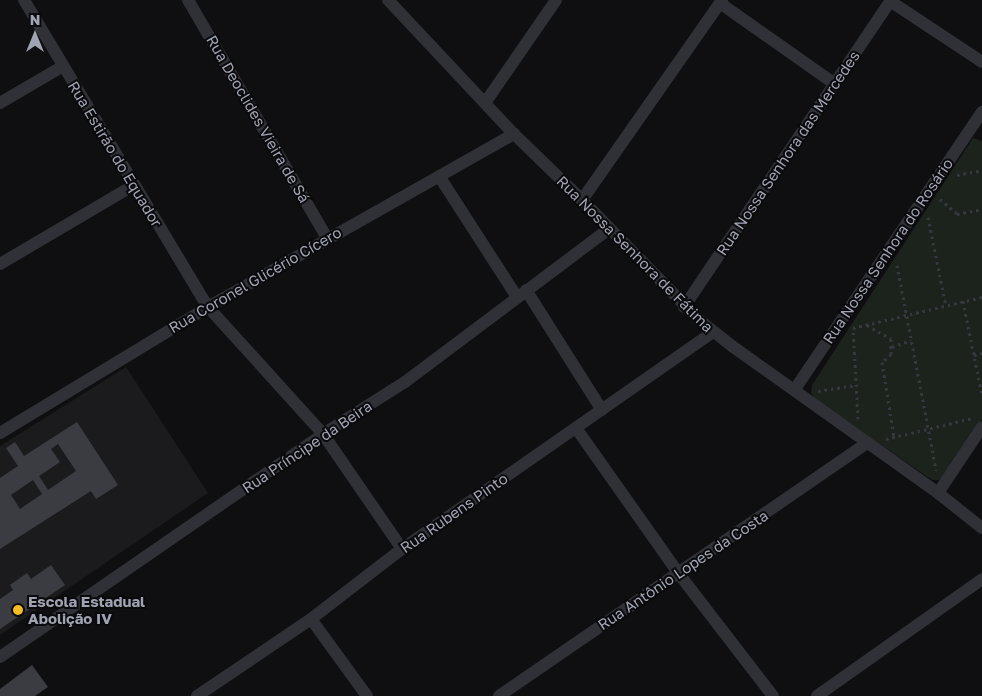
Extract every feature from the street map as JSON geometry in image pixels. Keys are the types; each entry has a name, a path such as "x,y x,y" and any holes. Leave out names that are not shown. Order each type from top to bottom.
{"street":[{"name":"Rua Estirão do Equador","path":"24,0 208,307 323,434 402,549"},
{"name":"Rua Deoclides Vieira de Sá","path":"188,0 327,238"},
{"name":"Rua Nossa Senhora de Fátima","path":"388,0 514,134 582,200 684,307 713,332 938,493 982,528"},
{"path":"485,103 556,0"},
{"path":"890,1 982,62"},
{"name":"Rua Nossa Senhora das Mercedes","path":"684,307 890,1"},
{"path":"582,200 721,2 835,84"},
{"path":"0,103 63,66"},
{"name":"Rua Nossa Senhora do Rosário","path":"795,389 977,129 982,112"},
{"name":"Rua Coronel Glicério Cícero","path":"0,433 208,307 514,134"},
{"path":"439,176 602,410"},
{"path":"0,264 134,185"},
{"name":"Rua Príncipe da Beira","path":"0,658 323,434 405,382 609,229"},
{"name":"Rua Rubens Pinto","path":"198,696 312,619 402,549 713,332"},
{"path":"938,493 978,426"},
{"path":"576,428 679,574 773,696"},
{"name":"Rua Antônio Lopes da Costa","path":"498,696 679,574 867,443"},
{"path":"816,696 982,579"},
{"path":"312,619 367,696"}],"path":[{"path":"951,176 982,170"},
{"path":"938,197 957,214 982,209"},
{"path":"927,214 946,306"},
{"path":"896,262 938,477"},
{"path":"850,419 859,425 853,328 982,297"},
{"path":"963,302 982,395"},
{"path":"866,324 891,339 891,354 882,362 894,437"},
{"path":"892,347 911,340"},
{"path":"974,355 982,353"},
{"path":"815,392 856,385"},
{"path":"816,386 815,392 818,397"},
{"path":"888,445 881,440 980,416 978,426"}],"shaded area":[{"path":"973,138 982,141 982,419 945,475 939,480 932,480 815,399 811,393 812,385"},
{"path":"126,367 208,493 0,635 0,446"}],"building":[{"path":"77,422 118,485 96,499 91,491 0,549 0,478 18,466 6,448 15,442 24,456","holes":["58,444 76,471 48,490 39,476 60,462 51,449","33,480 42,494 20,509 11,495"]},
{"path":"51,565 65,585 0,629 0,599 13,590 10,585 27,573 31,579"},
{"path":"32,665 48,687 35,696 0,696 0,689"}],"place":[{"name":"Escola Estadual Abolição IV","path":"18,610"}]}
